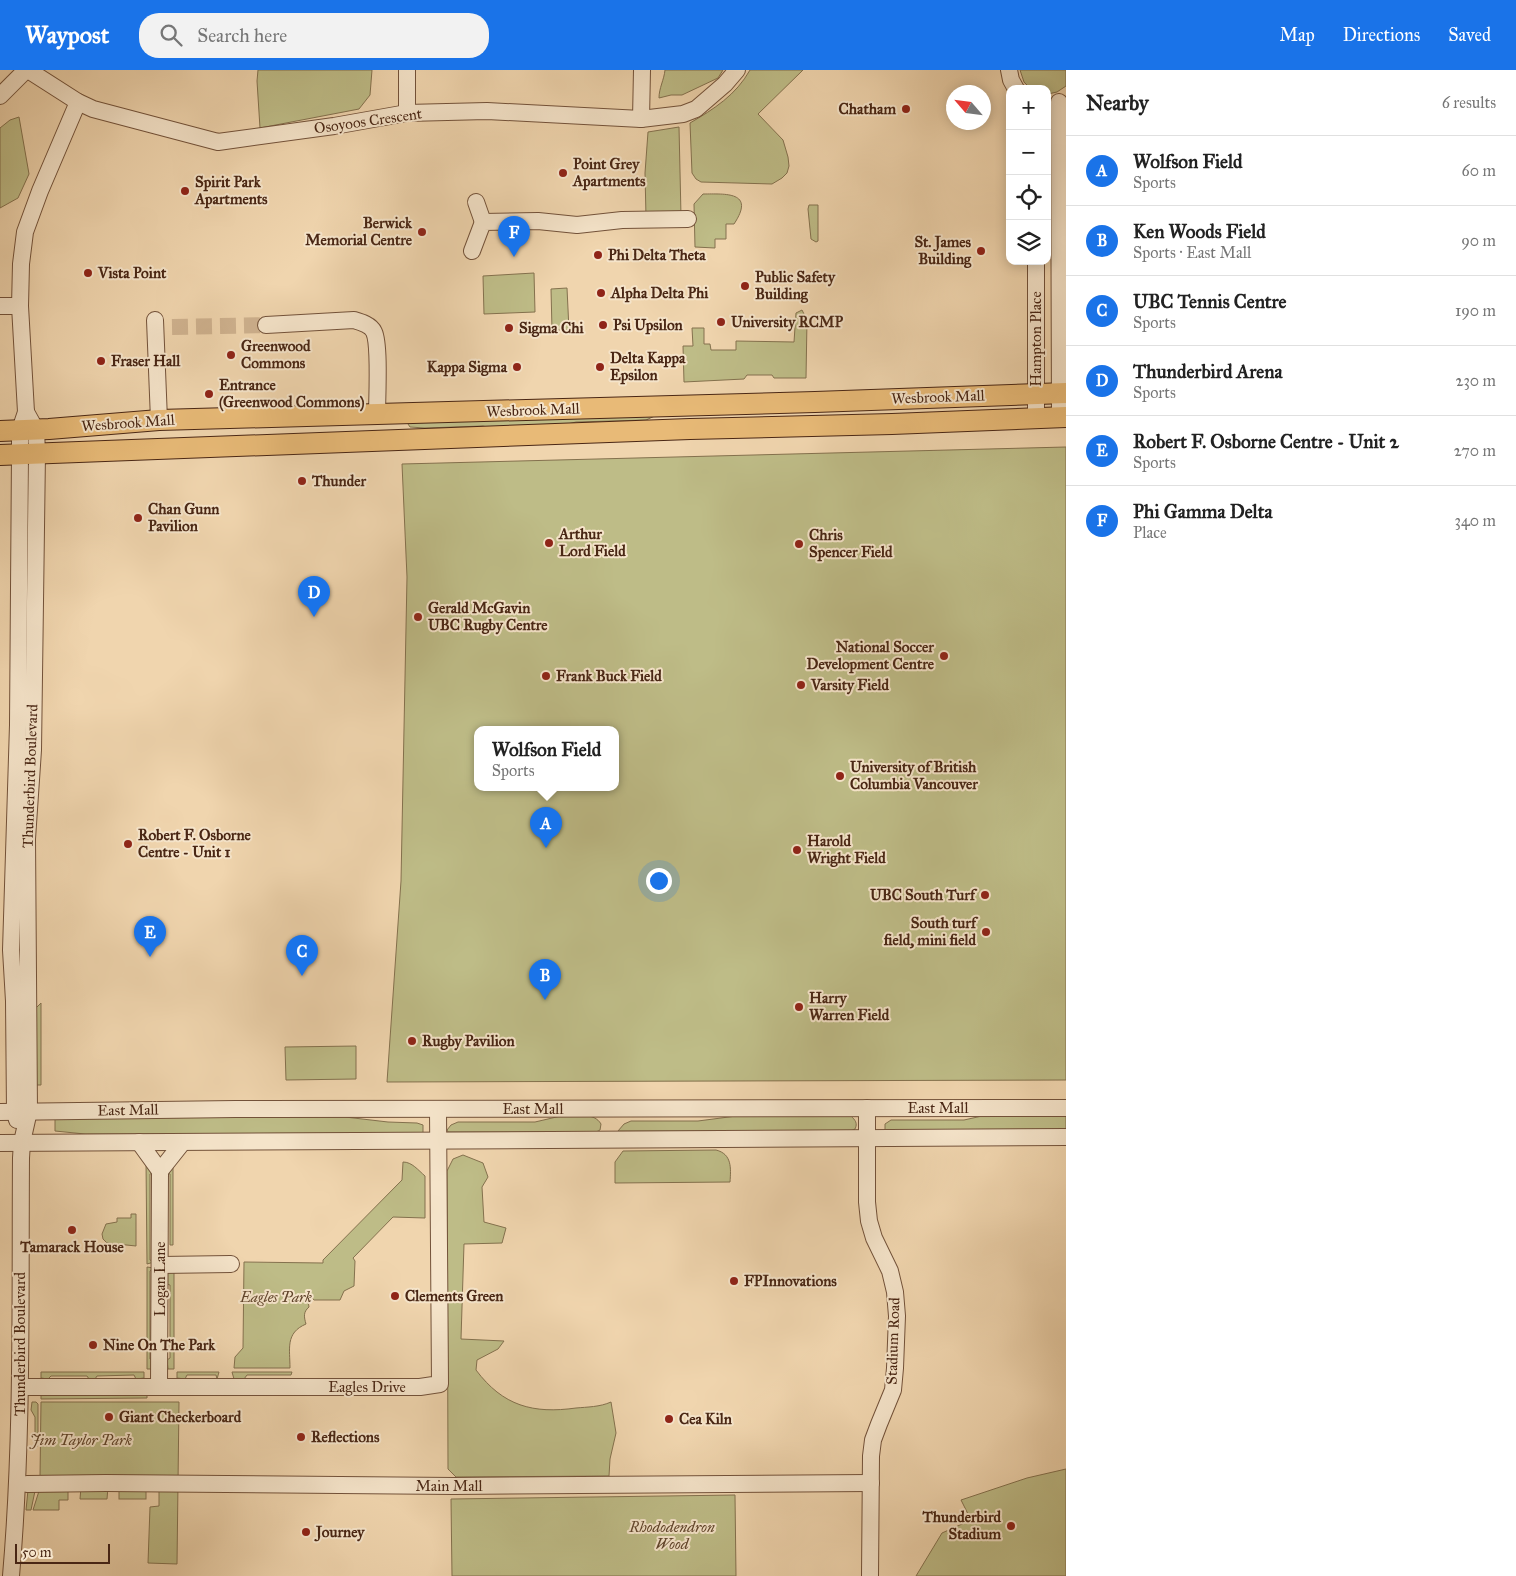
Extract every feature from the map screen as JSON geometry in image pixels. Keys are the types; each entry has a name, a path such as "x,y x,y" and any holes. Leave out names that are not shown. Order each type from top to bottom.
{"main road":[{"name":"Wesbrook Mall","path":"0,431 27,424 1063,393"},
{"name":"Wesbrook Mall","path":"19,454 1063,417"}],"street":[{"path":"0,96 27,70"},
{"name":"Osoyoos Crescent","path":"27,70 78,102 94,109 218,142 407,113 487,111 641,119 684,114 696,109 725,84 737,70"},
{"path":"407,70 407,113"},
{"path":"641,119 642,70"},
{"path":"1009,70 1014,85"},
{"name":"Hampton Place","path":"1058,101 1063,417"},
{"name":"Thunderbird Boulevard","path":"11,1576 18,1484 22,1142 15,1111 14,1001 6,950 13,855 18,725 19,454 27,424 20,306 21,264 25,232 40,191 78,102"},
{"path":"472,251 483,222 476,202"},
{"path":"483,222 538,221 577,225 622,220 688,219"},
{"name":"Hampton Place","path":"1036,265 1036,418"},
{"path":"0,306 20,306"},
{"path":"155,320 159,420"},
{"path":"266,325 354,320 374,330 376,342 377,415"},
{"name":"Thunderbird Boulevard","path":"15,1111 27,839 33,750 19,454"},
{"name":"Stadium Road","path":"867,1108 867,1202 869,1220 874,1238 890,1271 895,1292 897,1316 895,1368 892,1390 874,1440 871,1456 870,1576"},
{"name":"East Mall","path":"15,1111 1066,1108"},
{"name":"Eagles Drive","path":"20,1387 420,1387 440,1384 438,1110"},
{"name":"East Mall","path":"0,1143 1066,1137"},
{"path":"139,1142 160,1171 183,1142"},
{"name":"Logan Lane","path":"159,1387 160,1171"},
{"path":"161,1265 231,1264"},
{"name":"Main Mall","path":"27,1484 463,1486 871,1483"}],"green space":[{"path":"258,70 372,70 370,95 359,109 260,128"},
{"path":"665,70 723,70 718,78 682,95 659,98"},
{"path":"750,70 803,70 758,114 783,140 788,157 789,166 787,173 772,184 701,182 692,173 690,123 716,107 731,94"},
{"path":"1020,70 1066,70 1066,86 1057,92 1051,93 1051,85 1027,85"},
{"path":"19,117 29,174 18,198 0,208 0,128 10,120"},
{"path":"679,127 681,216 646,217 645,173 648,132"},
{"path":"703,194 728,195 740,200 742,205 734,224 726,224 726,239 715,239 715,248 695,247 694,204"},
{"path":"809,205 818,205 818,241 816,242 811,239"},
{"path":"534,273 535,312 484,314 483,276"},
{"path":"567,288 569,330 552,330 551,289"},
{"path":"802,310 807,320 806,378 774,378 772,375 747,375 744,379 684,382 683,346 693,346 692,328 704,328 704,344 710,344 711,350 736,350 736,341 794,342 796,313"},
{"path":"657,415 646,420 576,422 543,430 507,432 483,426 410,427 406,421"},
{"name":"University of British Columbia Vancouver","path":"1066,447 1066,1080 387,1082 401,881 407,577 402,464"},
{"path":"41,1003 41,1085 36,1085 36,1008"},
{"path":"356,1046 356,1079 286,1080 285,1047"},
{"path":"1066,1112 1066,1130 885,1130 885,1124 891,1120 964,1120 991,1114"},
{"path":"565,1115 590,1116 601,1124 600,1130 596,1132 448,1132 447,1130 451,1125 458,1122 535,1122"},
{"path":"744,1115 851,1116 855,1120 856,1125 855,1129 851,1131 618,1131 624,1124 631,1121 698,1121"},
{"path":"345,1117 417,1123 423,1125 423,1133 85,1134 55,1131 55,1118"},
{"path":"716,1150 728,1158 730,1182 615,1183 615,1162 623,1151"},
{"path":"463,1155 483,1163 488,1177 482,1187 484,1222 506,1228 502,1243 464,1244 461,1339 504,1341 498,1349 477,1360 476,1370 497,1392 520,1405 546,1410 560,1410 598,1406 611,1402 616,1433 610,1459 609,1476 456,1477 448,1469 447,1171 453,1159"},
{"path":"146,1162 153,1173 150,1174 150,1260 154,1262 147,1264"},
{"path":"173,1162 173,1245 170,1245 170,1174 167,1173"},
{"name":"Eagles Park","path":"403,1162 412,1165 425,1176 425,1218 393,1217 353,1258 355,1261 354,1286 344,1291 340,1300 314,1300 312,1298 308,1301 309,1307 304,1315 306,1324 295,1332 290,1342 290,1368 234,1368 235,1357 243,1348 244,1262 323,1263 323,1260 402,1180"},
{"path":"131,1214 136,1214 136,1246 107,1243 103,1239 102,1234 106,1224 117,1222 117,1218 131,1218"},
{"path":"147,1267 154,1268 150,1271 150,1359 153,1360 153,1369 147,1369"},
{"path":"174,1270 174,1369 168,1369 167,1360 170,1358 170,1285 166,1284 166,1271"},
{"path":"41,1372 144,1372 144,1378 136,1379 134,1375 97,1376 95,1379 89,1379 87,1376 51,1376 48,1379 41,1378"},
{"path":"177,1372 219,1372 217,1379 216,1375 187,1375 185,1379 177,1378"},
{"path":"232,1372 292,1372 291,1375 247,1375 244,1379 234,1379"},
{"path":"41,1393 51,1393 51,1395 147,1394 147,1398 41,1399"},
{"path":"32,1402 38,1404 38,1446 35,1446 35,1417 31,1410"},
{"name":"Jim Taylor Park","path":"41,1402 179,1402 177,1564 148,1563 150,1507 159,1506 159,1477 40,1477"},
{"name":"Thunderbird Stadium","path":"1066,1469 1066,1576 916,1576 942,1533 971,1520 961,1500 1027,1478"},
{"path":"81,1487 108,1487 107,1499 80,1499"},
{"path":"119,1487 146,1487 146,1499 119,1499"},
{"path":"68,1489 68,1500 59,1500 59,1510 33,1510 39,1491"},
{"path":"28,1490 35,1491 31,1510 26,1510"},
{"name":"Rhododendron Wood","path":"735,1495 736,1576 452,1576 451,1499"}],"tunnel":[{"path":"172,327 266,325"}],"place":[{"name":"Chatham","path":"906,109"},
{"name":"Point Grey Apartments","path":"563,173"},
{"name":"Spirit Park Apartments","path":"185,191"},
{"name":"Berwick Memorial Centre","path":"422,232"},
{"name":"St. James Building","path":"981,251"},
{"name":"Phi Delta Theta","path":"598,255"},
{"name":"Phi Gamma Delta","path":"514,257"},
{"name":"Vista Point","path":"88,273"},
{"name":"Public Safety Building","path":"745,286"},
{"name":"Alpha Delta Phi","path":"601,293"},
{"name":"University RCMP","path":"721,322"},
{"name":"Psi Upsilon","path":"603,325"},
{"name":"Sigma Chi","path":"509,328"},
{"name":"Greenwood Commons","path":"231,355"},
{"name":"Fraser Hall","path":"101,361"},
{"name":"Kappa Sigma","path":"517,367"},
{"name":"Delta Kappa Epsilon","path":"600,367"},
{"name":"Entrance (Greenwood Commons)","path":"209,394"},
{"name":"Thunder","path":"302,481"},
{"name":"Chan Gunn Pavilion","path":"138,518"},
{"name":"Arthur Lord Field","path":"549,543"},
{"name":"Chris Spencer Field","path":"799,544"},
{"name":"Thunderbird Arena","path":"314,617"},
{"name":"Gerald McGavin UBC Rugby Centre","path":"418,617"},
{"name":"National Soccer Development Centre","path":"944,656"},
{"name":"Frank Buck Field","path":"546,676"},
{"name":"Varsity Field","path":"801,685"},
{"name":"University of British Columbia Vancouver","path":"840,776"},
{"name":"Robert F. Osborne Centre - Unit 1","path":"128,844"},
{"name":"Wolfson Field","path":"546,848"},
{"name":"Harold Wright Field","path":"797,850"},
{"name":"UBC South Turf","path":"985,895"},
{"name":"South turf field, mini field","path":"986,932"},
{"name":"Robert F. Osborne Centre - Unit 2","path":"150,957"},
{"name":"UBC Tennis Centre","path":"302,976"},
{"name":"Ken Woods Field","path":"545,1000"},
{"name":"Harry Warren Field","path":"799,1007"},
{"name":"Rugby Pavilion","path":"412,1041"},
{"name":"Tamarack House","path":"72,1230"},
{"name":"FPInnovations","path":"734,1281"},
{"name":"Clements Green","path":"395,1296"},
{"name":"Nine On The Park","path":"93,1345"},
{"name":"Giant Checkerboard","path":"109,1417"},
{"name":"Cea Kiln","path":"669,1419"},
{"name":"Reflections","path":"301,1437"},
{"name":"Thunderbird Stadium","path":"1011,1526"},
{"name":"Journey","path":"306,1532"}]}
